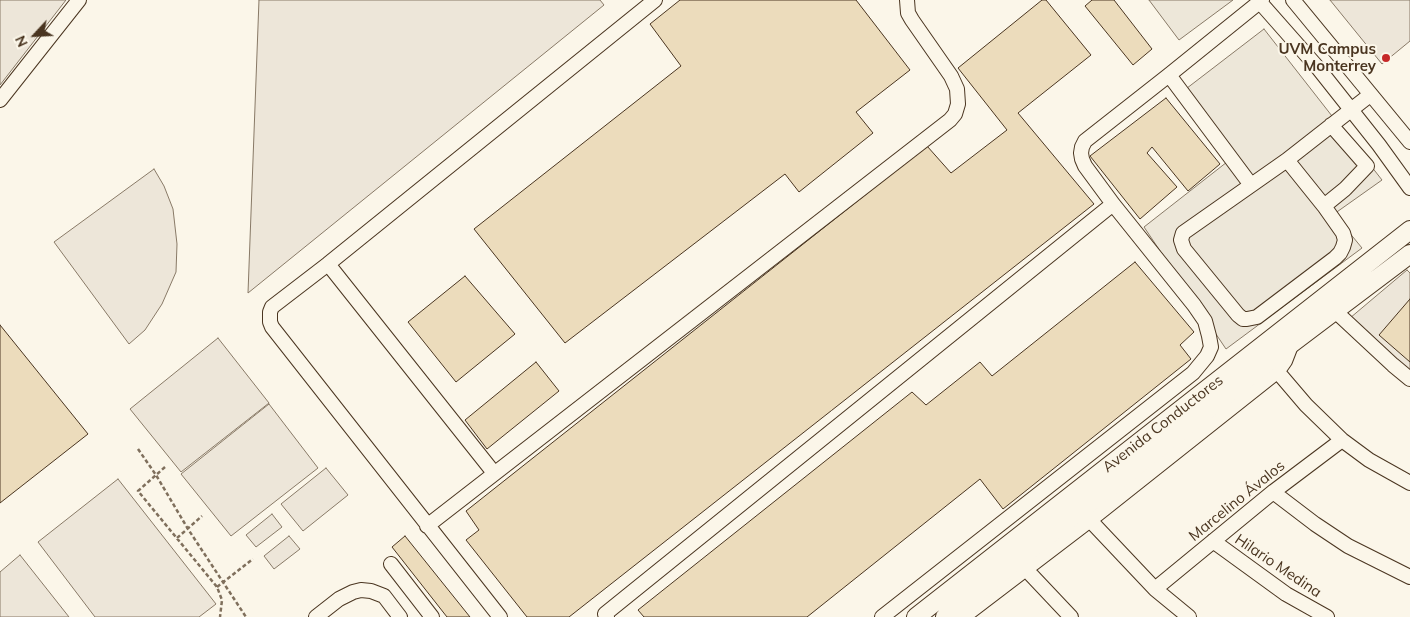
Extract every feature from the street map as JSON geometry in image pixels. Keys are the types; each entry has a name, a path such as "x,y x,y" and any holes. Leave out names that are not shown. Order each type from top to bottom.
{"main road":[{"name":"Avenida Conductores","path":"916,617 1410,230"},
{"name":"Avenida Conductores","path":"953,616 1022,565 1274,367 1292,343 1410,254"}],"street":[{"path":"0,100 79,0"},
{"path":"500,617 272,327 269,317 272,307 655,0"},
{"path":"427,526 950,120 958,104 957,89 951,76 912,20 908,13 906,0"},
{"path":"1293,0 1410,142"},
{"path":"882,617 1193,373 1207,356 1210,347 1205,322 1194,304 1113,204 1086,166 1081,153 1085,141 1260,1 1318,68 1409,182"},
{"path":"1169,75 1251,184"},
{"path":"1287,160 1343,233 1343,247 1340,253 1257,317 1243,319 1184,249 1181,237 1183,233 1287,160 1370,94"},
{"path":"1324,206 1345,189 1367,166 1331,125"},
{"path":"604,616 1113,204"},
{"path":"328,264 494,473"},
{"path":"1335,311 1410,378"},
{"path":"1274,367 1306,406 1342,440 1369,460 1410,482"},
{"name":"Marcelino Ávalos","path":"1155,589 1273,492 1342,440"},
{"path":"1273,492 1348,546 1410,577"},
{"path":"1085,516 1155,589 1189,617"},
{"name":"Hilario Medina","path":"1213,541 1286,594 1327,617"},
{"path":"391,564 432,617"},
{"path":"1022,565 1071,617"},
{"path":"316,617 339,600 361,590 371,591 384,596 400,617"}],"path":[{"path":"138,449 246,617"},
{"path":"165,467 138,491 217,587 222,600 220,617"},
{"path":"177,538 202,516"},
{"path":"217,587 252,559"}],"shaded area":[{"path":"0,0 66,0 0,85"},
{"path":"259,0 600,0 604,5 248,293"},
{"path":"1149,0 1233,0 1179,40"},
{"path":"1330,0 1410,0 1410,41 1382,64"},
{"path":"1264,29 1382,180 1334,214 1362,248 1226,349 1144,227 1227,162 1178,95"},
{"path":"154,169 164,186 173,209 177,244 176,272 162,304 145,330 129,344 54,242"},
{"path":"1407,270 1410,273 1410,374 1350,318"},
{"path":"218,338 269,403 181,472 130,409"},
{"path":"269,404 318,468 231,536 181,474"},
{"path":"326,468 348,495 303,531 281,504"},
{"path":"118,479 216,604 199,617 95,617 38,542"},
{"path":"272,514 282,527 256,547 246,535"},
{"path":"289,536 300,549 274,569 264,556"},
{"path":"20,555 69,617 0,617 0,572"}],"building":[{"path":"680,0 856,0 910,70 856,112 873,133 799,192 785,174 565,343 474,229 681,66 650,24"},
{"path":"1042,0 1046,0 1091,55 1018,113 1094,204 569,617 527,617 466,540 479,530 466,511 927,146 951,173 1007,130 958,68"},
{"path":"1092,0 1114,0 1152,49 1133,65 1085,6"},
{"path":"1166,98 1220,164 1188,191 1152,147 1147,153 1177,187 1140,219 1090,156"},
{"path":"1135,262 1194,332 1180,345 1191,359 1003,509 980,479 807,617 644,617 638,610 912,392 926,405 980,362 992,376"},
{"path":"465,276 515,334 456,382 408,322"},
{"path":"1410,299 1410,362 1379,335"},
{"path":"0,325 88,434 0,503"},
{"path":"536,362 559,391 487,449 465,420"},
{"path":"405,536 470,617 447,617 392,547"}],"place":[{"name":"UVM Campus Monterrey","path":"1386,58"}]}
